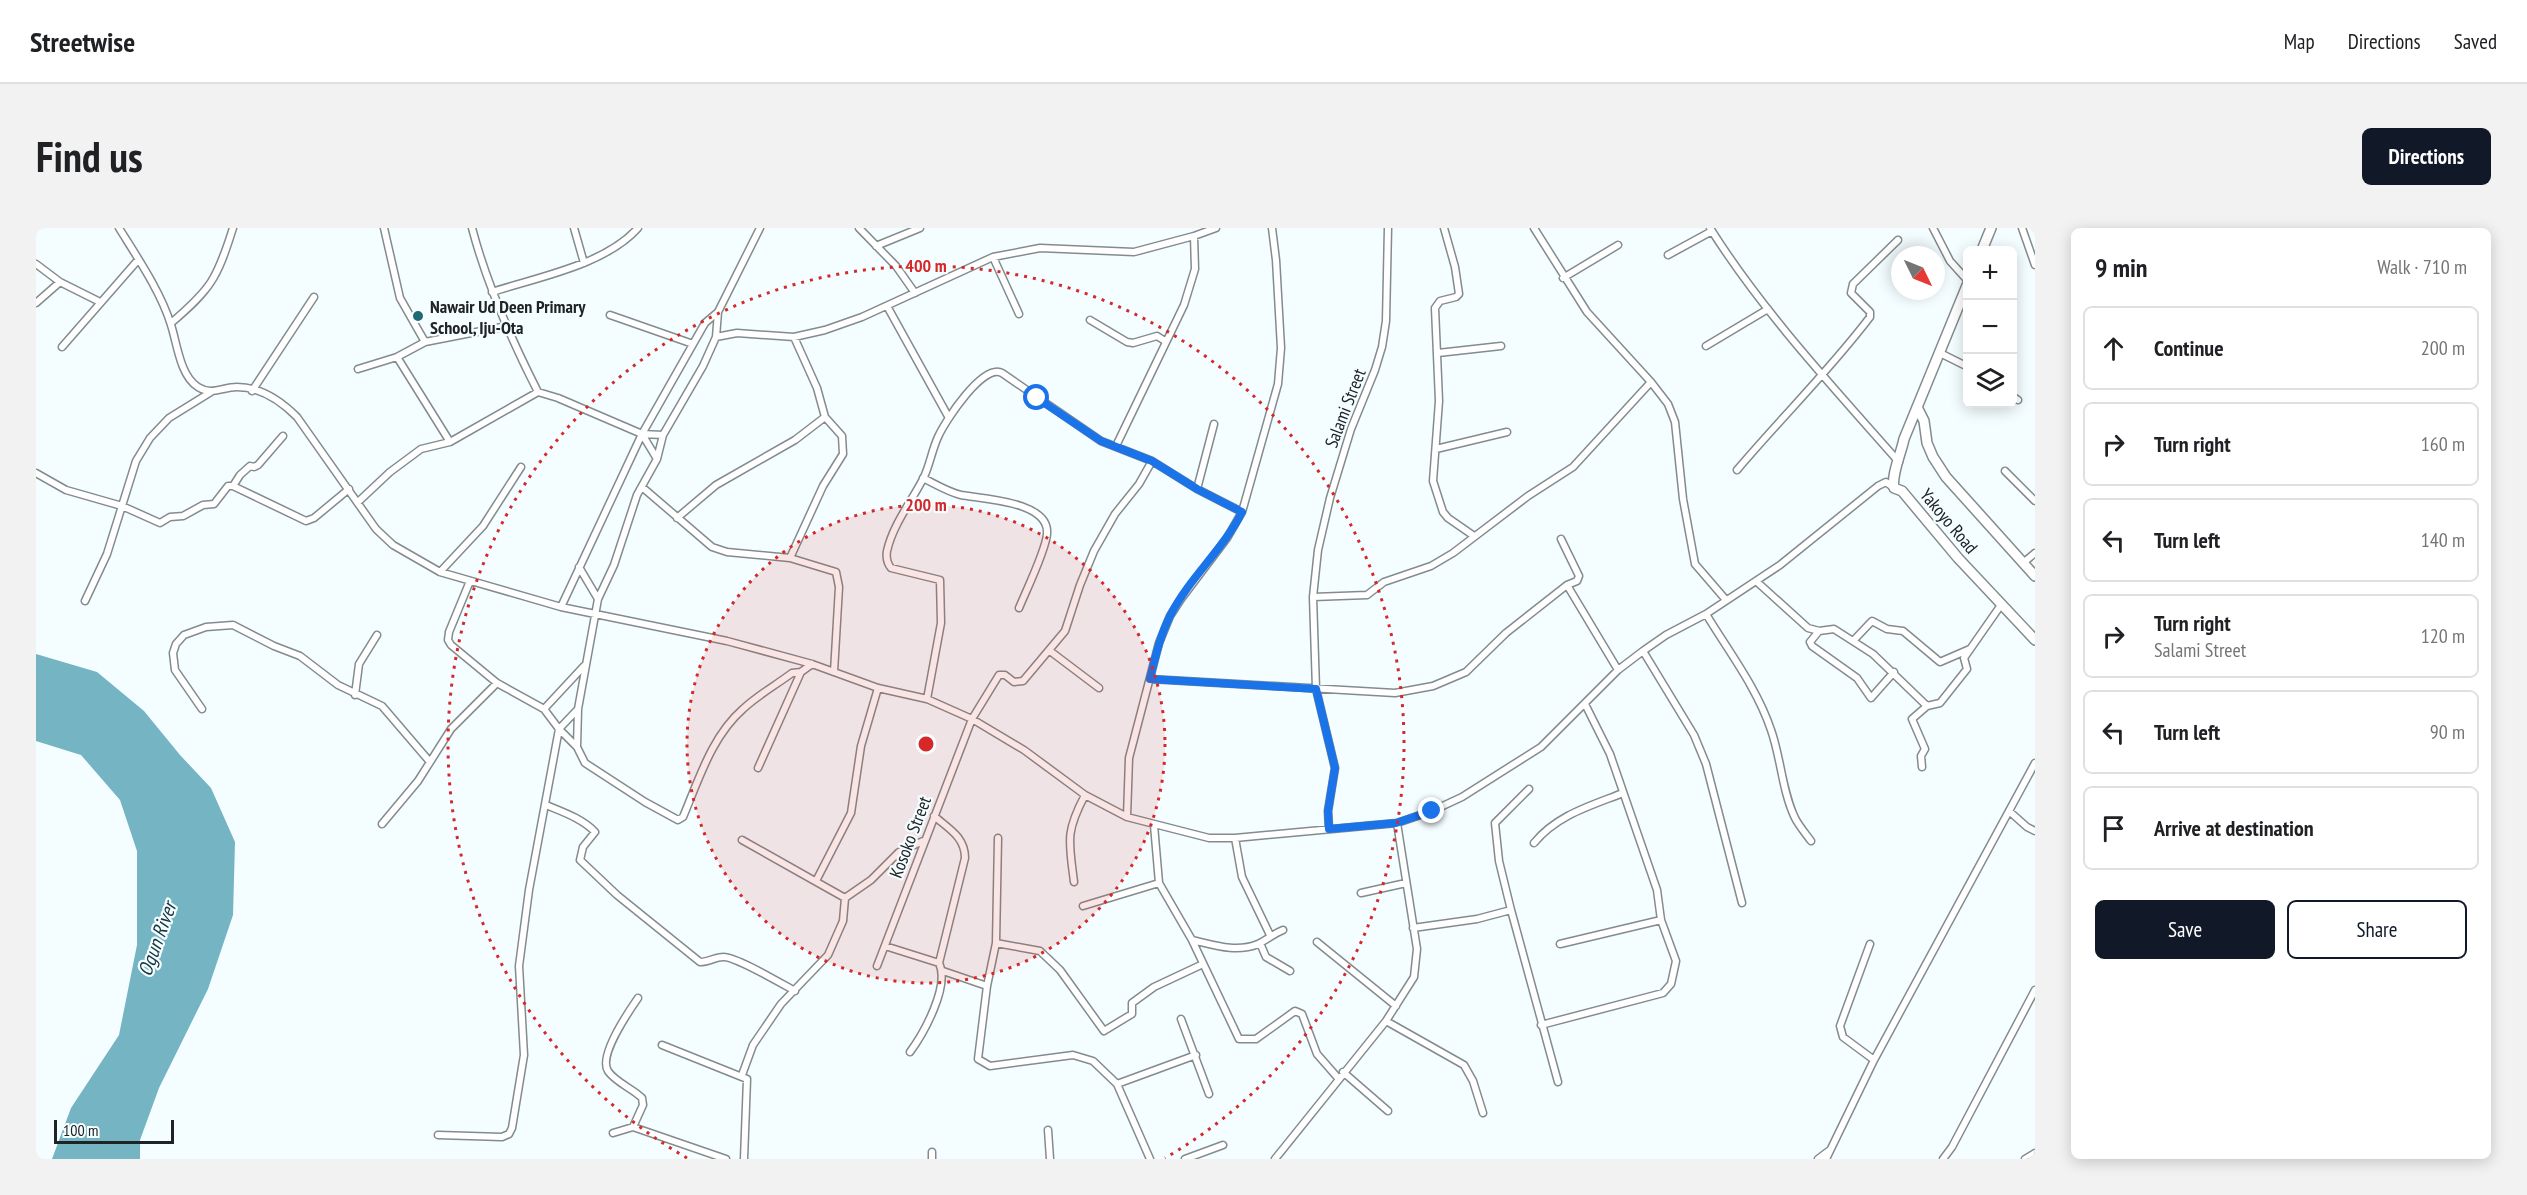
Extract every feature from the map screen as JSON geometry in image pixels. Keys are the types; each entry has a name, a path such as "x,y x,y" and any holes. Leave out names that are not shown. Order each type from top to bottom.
{"main road":[{"path":"1984,246 1991,228"},
{"name":"Yakoyo Road","path":"1963,295 1904,439 1899,462 1892,479 1894,488 1902,491 1958,558 2035,640"},
{"name":"Yakoyo Road","path":"1917,407 1924,422 1927,443 1933,458 1946,477 2035,576"}],"street":[{"path":"119,228 171,323 190,380 199,388 212,392"},
{"path":"171,323 205,293 215,278 232,228"},
{"path":"384,228 400,298 425,342"},
{"path":"472,228 492,292 538,392"},
{"path":"574,228 584,263"},
{"path":"628,228 631,236"},
{"path":"492,292 584,263 607,253 631,236 638,228"},
{"path":"760,228 718,312 716,337 703,366 663,435 657,459 637,495 614,565 598,599 597,615 584,666 578,709 578,747 585,764 645,802 681,819 709,756 729,725 745,707 792,673 801,672 812,664"},
{"path":"860,228 896,267 915,293"},
{"path":"876,246 920,228"},
{"path":"716,337 737,333 794,338 842,325 993,257 1040,248 1134,252 1216,228"},
{"path":"1127,817 1129,758 1159,643 1170,616 1192,582 1231,532 1242,512 1281,368 1276,260 1272,228"},
{"name":"Salami Street","path":"1316,689 1313,597 1318,550 1330,498 1351,429 1382,347 1386,321 1388,228"},
{"path":"1444,228 1455,267 1459,294 1440,301 1435,308 1438,353 1433,481 1443,512 1474,536"},
{"path":"1534,228 1563,278 1587,312 1668,404 1675,422 1683,498 1695,564 1726,600"},
{"path":"1933,228 1950,261 1963,276"},
{"path":"2022,228 2035,265"},
{"path":"1668,255 1711,230 1768,309 1899,462"},
{"path":"1116,446 1184,305 1195,269 1194,236"},
{"path":"1737,470 1771,430 1823,376 1870,317 1870,312 1851,293 1856,279 1898,240"},
{"path":"1563,278 1618,244"},
{"path":"993,257 1019,314"},
{"path":"62,347 138,260"},
{"path":"36,264 60,282 100,302"},
{"path":"36,303 60,282"},
{"path":"252,391 314,297"},
{"path":"887,306 950,418"},
{"path":"1706,346 1768,309"},
{"path":"561,607 642,434 705,323 718,312"},
{"path":"610,315 693,344"},
{"path":"1090,320 1127,342 1132,343 1157,336 1166,341"},
{"path":"358,369 397,357 425,342 507,326"},
{"path":"790,558 823,486 843,454 842,436 825,417 818,388 794,338"},
{"path":"1438,353 1501,346"},
{"path":"1940,353 1963,364"},
{"path":"397,357 450,442"},
{"path":"927,699 941,623 940,580 891,568 887,564 887,556 910,498 923,478 938,436 979,380 992,371 997,370 1083,431 1152,461 1197,489 1242,512"},
{"path":"1313,597 1369,594 1384,582 1437,563 1528,496 1573,467 1651,382"},
{"path":"86,601 107,554 136,461 150,438 179,410 212,392 234,387 266,393 283,402 297,417 376,529 393,545 440,572 561,607 727,641 812,664 878,688 927,699 972,719 1024,750 1085,795 1127,817 1209,838 1235,838 1396,823 1452,802 1540,747 1618,670 1665,635 1706,614 1780,565 1878,486 1886,482 1894,488"},
{"path":"358,502 390,472 421,449 450,442 538,392 558,398 642,434 663,435"},
{"path":"677,518 716,485 795,440 825,417"},
{"path":"1197,489 1214,424"},
{"path":"1436,449 1507,432"},
{"path":"642,434 657,459"},
{"path":"233,486 240,475 250,466 258,465 283,436"},
{"path":"1099,688 1050,651 1065,631 1085,569 1105,532 1152,461"},
{"path":"440,572 483,526 521,467"},
{"path":"2005,471 2035,501"},
{"path":"36,473 66,490 122,506 160,523 170,517 183,516 202,505 214,504 224,488 233,486 306,521 315,518 349,489"},
{"path":"923,478 961,495 1001,499 1034,513 1043,520 1047,534 1019,608"},
{"path":"642,488 712,548 727,552 790,558 832,570 839,578 834,672"},
{"path":"1150,679 1395,693 1416,691 1450,681 1474,666 1497,641 1567,585 1577,581 1579,576 1561,539"},
{"path":"2023,563 2035,553"},
{"path":"579,567 598,599"},
{"path":"470,581 448,640 458,652 497,683 544,709 559,729 578,747"},
{"path":"1756,581 1808,628 1819,631 1834,629 1873,654 1927,706"},
{"path":"1567,585 1618,670"},
{"path":"1922,767 1921,756 1924,749 1912,719 1927,706 1940,703 1962,678 1967,669 1964,658 2001,604"},
{"path":"1706,614 1762,707 1780,760 1796,820 1811,841"},
{"path":"1853,641 1872,621 1887,628 1903,631 1940,662 1970,649"},
{"path":"202,709 175,670 173,653 176,644 184,635 219,625 233,625 274,646 300,656 355,695 382,706 430,762"},
{"path":"1819,631 1810,642 1812,646 1829,661 1857,678 1871,698 1894,672"},
{"path":"355,695 359,664 377,635"},
{"name":"Kosoko Street","path":"877,966 972,719 999,675 1005,675 1014,682 1023,681 1050,651"},
{"path":"1643,651 1695,735 1706,764 1742,903"},
{"path":"544,709 584,666"},
{"path":"758,768 801,672"},
{"path":"382,824 418,781 457,723 497,683"},
{"path":"816,881 851,813 861,746 878,688"},
{"path":"1316,689 1335,768 1328,811 1329,829"},
{"path":"1541,1025 1666,992 1676,970 1676,960 1661,920 1657,890 1610,754 1585,704"},
{"path":"438,1135 502,1137 509,1134 512,1128 525,1040 519,959 529,890 559,729 578,709"},
{"path":"1826,1159 1874,1060 2035,763"},
{"path":"1529,789 1495,823 1499,861 1510,910 1558,1082"},
{"path":"1534,843 1565,816 1623,794"},
{"path":"1074,882 1069,843 1070,826 1085,795"},
{"path":"546,805 594,829 595,832 583,847 580,860 617,895 700,962 710,962 723,957 740,962 795,991"},
{"path":"2009,811 2035,831"},
{"path":"910,1052 926,1030 933,1014 943,971 939,963 963,870 965,850 960,838 934,816"},
{"path":"1275,1159 1340,1075 1386,1021 1414,977 1417,949 1396,823"},
{"path":"1154,825 1159,883 1192,940 1239,1039 1256,1039 1294,1011 1302,1014 1317,1054 1340,1075 1388,1111"},
{"path":"998,838 996,943 987,986 978,1059 990,1066 1073,1055 1093,1061 1117,1084 1150,1159"},
{"path":"1235,838 1242,877 1270,935"},
{"path":"742,840 845,898"},
{"path":"845,898 871,880 899,852 924,841"},
{"path":"1083,906 1159,883"},
{"path":"1361,893 1406,883"},
{"path":"742,1075 753,1045 781,1004 828,955 843,921 845,898"},
{"path":"1413,928 1477,919 1510,910"},
{"path":"1560,944 1661,920"},
{"path":"1192,940 1236,949 1260,943 1270,935 1283,930"},
{"path":"1317,942 1396,1006"},
{"path":"996,943 1040,951 1060,970 1104,1031 1132,1014 1131,1003 1154,987 1203,964"},
{"path":"1260,943 1266,957 1290,971"},
{"path":"1870,944 1840,1026 1843,1038 1874,1060"},
{"path":"885,946 939,963"},
{"path":"943,971 987,986"},
{"path":"1943,1159 1952,1147 2035,990"},
{"path":"633,1127 643,1105 642,1098 609,1074 606,1061 618,1028 638,998"},
{"path":"1181,1019 1209,1094"},
{"path":"1386,1021 1464,1065 1473,1081 1483,1113"},
{"path":"662,1045 742,1075 747,1079 744,1159"},
{"path":"1117,1084 1196,1055"},
{"path":"613,1133 633,1127 726,1159"},
{"path":"1048,1130 1050,1159"},
{"path":"1185,1159 1223,1145"},
{"path":"1818,1159 1830,1150"},
{"path":"2025,1159 2035,1153"}],"water":[{"name":"Ogun River","path":"36,654 97,672 144,711 211,788 235,842 233,915 208,989 159,1088 140,1140 140,1159 52,1159 71,1108 119,1035 137,945 137,851 120,800 81,755 36,741"}],"place":[{"name":"Nawair Ud Deen Primary School, Iju-Ota","path":"418,316"}],"route":[{"path":"1037,398 1083,431 1101,441 1152,461 1197,489 1242,512 1227,538 1192,582 1170,616 1159,643 1150,679 1316,689 1335,768 1330,790 1329,829 1396,823 1432,811"}]}
